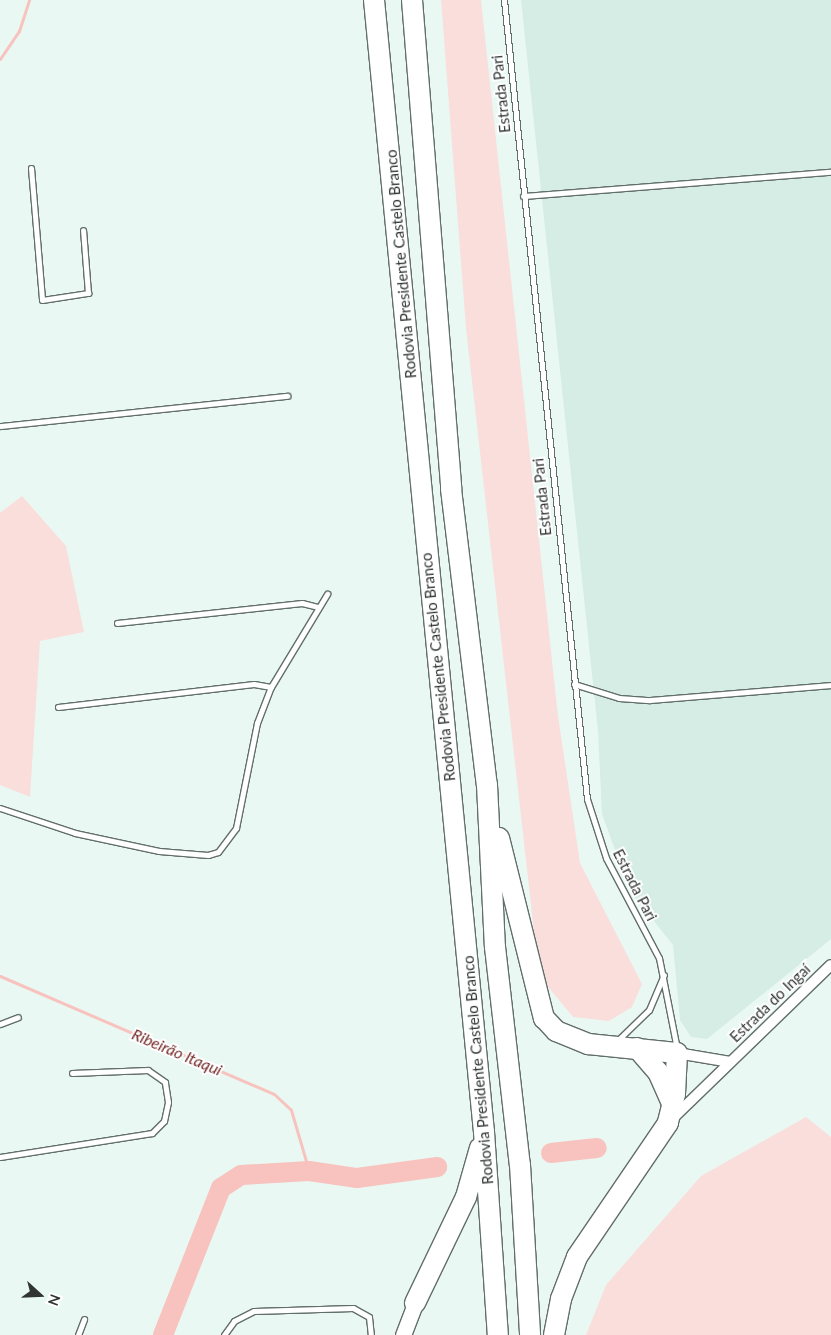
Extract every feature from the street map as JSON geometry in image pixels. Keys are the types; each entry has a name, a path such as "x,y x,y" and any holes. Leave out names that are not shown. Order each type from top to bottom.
{"highway":[{"name":"Rodovia Presidente Castelo Branco","path":"374,0 484,1132 498,1335"},
{"name":"Rodovia Presidente Castelo Branco","path":"412,0 451,489 488,785 495,947 520,1165 530,1335"},
{"path":"488,785 544,1018 571,1039 608,1047 637,1048 677,1053 670,1114 577,1257 561,1299 554,1335"},
{"path":"637,1048 658,1072 670,1114"},
{"path":"416,1303 466,1197 484,1132"}],"main road":[{"path":"402,1335 416,1303"}],"street":[{"name":"Estrada do Ingaí","path":"670,1114 730,1062 831,965"},
{"path":"677,1053 730,1062"}],"lane":[{"name":"Estrada Pari","path":"504,0 586,799 606,858 664,975 677,1053"},
{"path":"31,168 42,300 88,293 83,230"},
{"path":"523,196 831,172"},
{"path":"0,426 287,396"},
{"path":"0,808 75,833 159,851 208,856 218,852 236,828 257,723 271,687 327,594"},
{"path":"117,623 302,603 318,607"},
{"path":"58,707 254,684 271,687"},
{"path":"574,684 619,698 650,700 831,685"},
{"path":"608,1047 638,1025 664,975"},
{"path":"0,1024 18,1018"},
{"path":"0,1157 152,1133 164,1121 168,1102 165,1082 148,1070 72,1073"},
{"path":"224,1335 234,1321 254,1311 353,1308 369,1317 370,1335"},
{"path":"78,1335 84,1319"}],"shaded area":[{"path":"441,0 481,0 558,716 580,863 642,984 632,1007 609,1021 573,1017 539,976 466,328"},
{"path":"521,0 831,0 831,939 707,1039 691,1037 680,1020 673,945 630,891 602,814 598,731"},
{"path":"22,496 66,546 84,632 40,641 30,797 0,785 0,513"},
{"path":"806,1117 831,1137 831,1335 586,1335 606,1285 701,1176"}],"waterway":[{"name":"Ribeirão Itaqui","path":"0,59 19,31 29,0"},
{"name":"Ribeirão Itaqui","path":"0,976 274,1094 291,1110 309,1171"},
{"path":"551,1153 597,1148"},
{"path":"163,1335 221,1188 241,1175 309,1171 357,1178 437,1167"}]}
